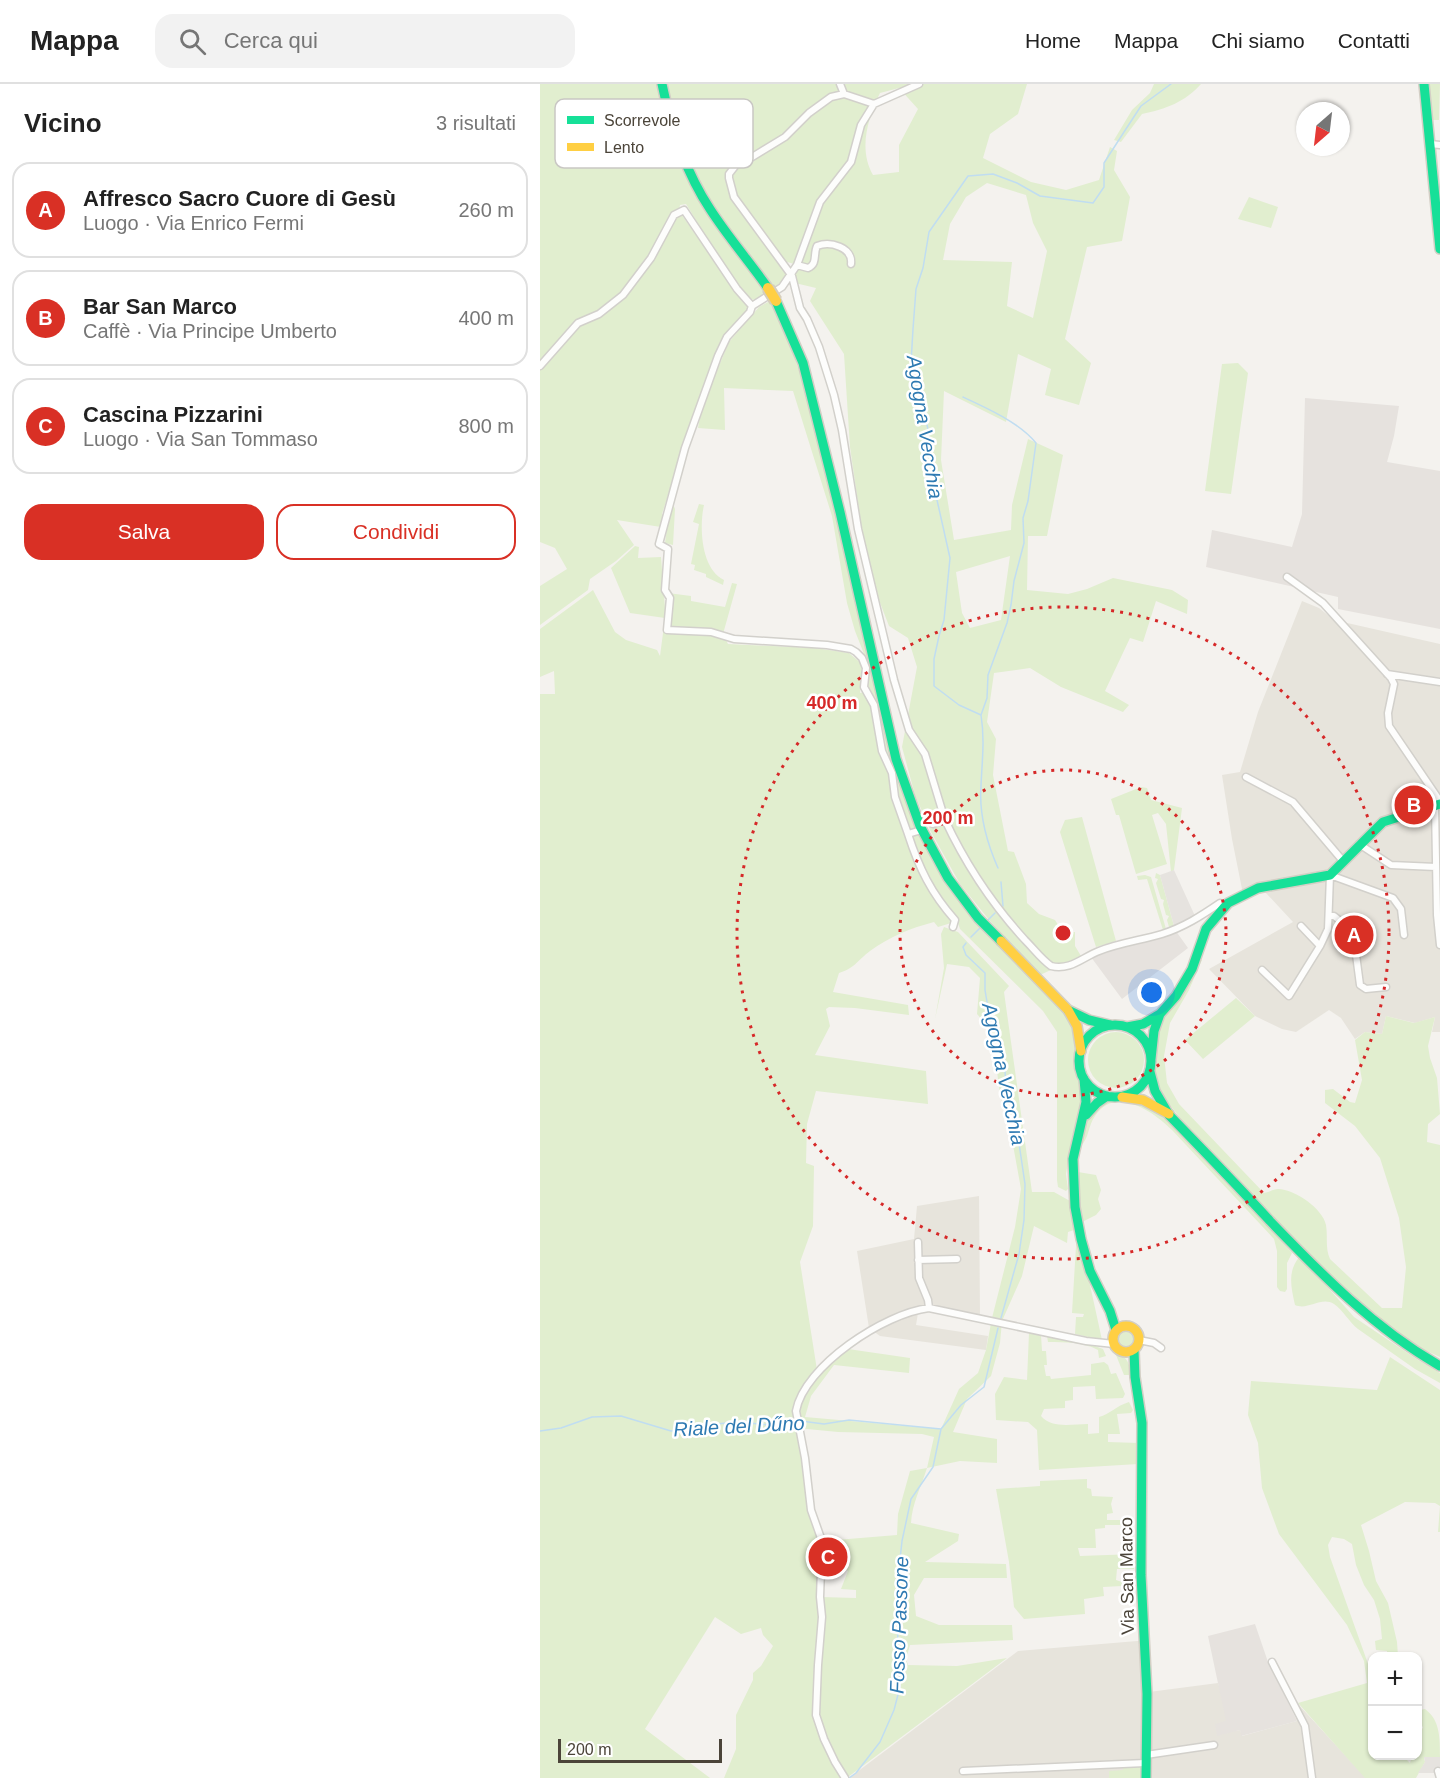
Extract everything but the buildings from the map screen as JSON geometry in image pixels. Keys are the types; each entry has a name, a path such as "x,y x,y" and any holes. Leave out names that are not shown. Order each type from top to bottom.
{"main road":[{"path":"662,84 665,99"},
{"path":"1424,84 1435,144 1440,249"},
{"path":"687,168 720,224 776,301 803,363 845,533 896,759 920,826 948,878 978,918 1068,1010 1077,1026 1081,1051"},
{"path":"1068,1010 1089,1020 1113,1025 1127,1027 1143,1024 1160,1014 1176,996 1192,969 1206,929 1225,906 1241,895 1258,888 1330,875 1383,822 1438,804"},
{"path":"1160,1014 1154,1031 1150,1071 1155,1091 1169,1115 1347,1299 1403,1345 1440,1366"},
{"path":"1113,1025 1093,1033 1085,1041 1081,1051 1079,1060 1088,1094 1074,1154 1073,1188 1089,1265 1114,1319 1121,1328 1136,1331 1132,1347 1114,1344 1113,1336 1121,1328"},
{"path":"1127,1027 1144,1039 1151,1059"},
{"path":"1121,1096 1139,1088 1150,1071"},
{"path":"1084,1079 1098,1093 1143,1100 1169,1115"},
{"path":"1084,1117 1107,1096"},
{"name":"Via San Marco","path":"1132,1347 1129,1359 1135,1374 1142,1423 1141,1575 1146,1682 1146,1778"}],"street":[{"path":"840,84 844,94"},
{"path":"918,84 874,104 861,125 850,162 820,202 797,265 782,287 752,306 750,312 727,337 689,438 659,544 668,549 665,590 670,598 667,630 711,632 734,639 827,645 851,649 862,658 866,669 864,687 874,705 882,751 892,773 898,808 926,882 955,920 953,927"},
{"path":"753,157 785,137 821,103 831,97 844,94 874,104"},
{"path":"734,168 729,174 730,188 734,197 791,274 800,308 815,336 834,395 858,529 904,717 909,730 926,754 945,820 959,850 979,883 1006,919 1051,966 1057,968 1074,964 1100,951 1163,934 1187,924 1220,903 1225,906"},
{"path":"540,366 578,323 599,314 623,295 651,258 674,215 684,210 737,289 752,306"},
{"path":"797,265 812,267 815,261 814,251 822,244 843,248 849,252 852,257 851,264"},
{"path":"1287,577 1323,603 1394,684 1388,713 1389,726 1438,804 1436,867 1440,945"},
{"path":"1387,674 1440,682"},
{"path":"1246,777 1293,802 1343,861"},
{"path":"933,824 945,820"},
{"path":"908,834 918,831"},
{"path":"1359,844 1392,865 1436,867"},
{"path":"1262,970 1289,996 1320,946 1328,928 1330,875 1393,898 1401,909 1404,936"},
{"path":"1329,916 1334,916 1339,920 1343,935 1354,945 1360,985 1366,989 1386,987"},
{"path":"1301,926 1320,946"},
{"path":"918,1242 919,1278 929,1308"},
{"path":"918,1260 957,1259"},
{"path":"845,1778 824,1739 816,1714 822,1617 819,1597 822,1541 811,1510 796,1411 798,1404 813,1381 844,1347 885,1323 918,1310 929,1308 1086,1341 1114,1344"},
{"path":"1132,1347 1154,1343 1161,1348"},
{"path":"1272,1662 1305,1726 1312,1778"},
{"path":"963,1771 1145,1759 1214,1745"}],"shaded area":[{"path":"1305,398 1399,406 1387,462 1440,471 1440,629 1338,609 1338,597 1206,567 1212,530 1292,547 1302,514"},
{"path":"1302,601 1319,608 1334,620 1440,644 1440,1032 1432,1032 1435,1017 1415,1023 1386,1016 1382,1034 1365,1032 1355,1039 1341,1018 1329,1010 1296,1032 1282,1029 1255,1016 1209,969 1293,922 1265,892 1248,898 1242,889 1222,775 1240,772 1258,712"},
{"path":"1174,870 1195,916 1174,926 1160,875"},
{"path":"1173,927 1188,948 1122,999 1088,953"},
{"path":"979,1196 980,1316 930,1311 918,1313 916,1325 988,1336 986,1350 880,1336 869,1328 857,1251 914,1239 917,1206"},
{"path":"1255,1624 1268,1662 1297,1721 1241,1736 1240,1730 1217,1736 1215,1724 1226,1721 1208,1636"},
{"path":"1149,1640 1149,1692 1218,1683 1235,1731 1240,1730 1242,1736 1297,1721 1292,1705 1298,1704 1366,1778 849,1778 1018,1651"},
{"path":"1424,1757 1440,1757 1440,1773 1418,1773 1425,1762"}],"green space":[{"path":"540,84 657,84 661,99 555,99 555,168 686,168 766,295 757,300 749,299 726,269 686,204 680,205 679,211 748,307 726,336 683,447 662,514 666,517 673,504 675,509 673,545 665,543 667,528 617,520 634,545 590,579 588,590 540,625 540,586 567,569 555,548 540,542"},
{"path":"667,84 1027,84 1018,114 990,134 983,158 1031,182 1066,190 1099,180 1110,147 1117,151 1114,170 1130,197 1122,241 1087,247 1065,339 1091,363 1079,405 1045,395 1051,369 1018,354 1006,422 944,391 941,460 954,540 1011,530 1012,505 1028,439 1063,455 1047,536 1028,536 1027,590 1068,594 1113,578 1172,590 1188,600 1187,614 1156,601 1143,642 1130,638 1105,691 1129,705 1123,712 1061,687 1030,668 994,673 987,722 996,739 993,775 1008,851 1014,852 1026,884 1027,903 1039,914 1055,920 1063,933 1075,932 1075,946 1081,956 1040,975 990,921 960,884 931,832 915,795 902,747 917,667 908,638 889,626 879,600 862,531 850,447 844,354 810,301 816,288 795,283 792,276 798,265 787,262 786,276 775,289 706,196 693,168 753,168 753,99 670,99","holes":["899,88 918,109 899,145 899,172 873,175 865,144 869,123 880,93","987,183 1026,195 1033,223 1047,251 1033,318 1007,306 1012,262 943,260 950,224 966,197","1010,556 1001,620 970,628 962,613 956,572"]},
{"path":"1154,84 1201,84 1175,104 1142,114 1121,142 1114,140 1132,110 1150,93"},
{"path":"1427,84 1440,84 1439,120 1430,120"},
{"path":"1249,197 1278,207 1271,228 1238,219"},
{"path":"770,301 790,345 802,379 918,828 909,831 883,749 876,703 868,685 868,664 847,603 832,516 793,391 724,388 725,430 698,428 702,406 729,342 759,307"},
{"path":"1238,363 1248,373 1231,494 1205,491 1222,364"},
{"path":"699,504 704,505 703,547 710,567 724,580 723,585 706,577 706,574 694,570 695,565 691,564 699,524 693,522"},
{"path":"635,546 639,547 638,558 661,557 665,608 668,593 691,596 691,601 725,607 732,583 737,584 723,634 728,644 815,648 849,653 862,664 860,693 864,692 872,704 878,752 890,774 892,799 912,857 922,880 951,920 951,923 938,927 934,922 893,937 870,951 853,966 839,973 833,992 908,1005 909,1015 855,1008 829,1007 826,1009 830,1026 815,1055 926,1071 928,1104 816,1091 807,1124 806,1163 814,1166 813,1226 800,1262 817,1370 832,1354 845,1345 848,1349 910,1358 909,1373 834,1365 811,1396 805,1417 941,1429 959,1389 978,1373 986,1350 1015,1227 1021,1189 1011,1134 1000,1095 992,1031 977,1014 980,978 969,967 947,964 935,1019 944,968 941,934 944,927 958,932 1009,986 1004,992 1032,1192 1054,1192 1070,1201 1079,1236 1083,1253 1102,1340 1075,1334 1076,1317 1083,1317 1084,1314 1072,1313 1077,1229 1068,1232 1067,1243 1034,1226 1022,1276 1002,1321 1000,1343 991,1376 967,1399 953,1432 997,1439 997,1463 960,1461 927,1468 915,1502 911,1523 959,1534 958,1541 925,1562 1006,1564 1007,1578 924,1578 914,1595 916,1616 939,1625 1012,1625 1013,1640 910,1645 906,1659 908,1665 957,1666 1007,1658 848,1777 842,1768 835,1770 842,1770 846,1778 724,1778 736,1749 736,1715 753,1680 753,1673 761,1666 773,1646 763,1635 761,1628 741,1634 715,1617 645,1729 710,1778 540,1778 540,694 555,694 554,671 540,677 540,629 593,590 615,632 626,640 657,650 660,656 665,618 630,613 611,568","holes":["797,1428 838,1432 922,1434 934,1437 927,1468 910,1471 898,1514 897,1535 836,1540 835,1562 848,1571 841,1589 856,1590 856,1598 821,1597 823,1617 817,1690 816,1664 821,1617 819,1597 821,1541 809,1512"]},
{"path":"1141,787 1147,788 1151,800 1182,808 1174,870 1171,872 1166,824 1158,813 1152,815 1167,864 1136,874 1119,815 1116,815 1111,799"},
{"path":"1082,817 1116,941 1096,947 1060,832 1065,820"},
{"path":"918,833 940,872 1073,1025 1078,1047 1077,1065 1083,1102 1072,1137 1066,1174 1068,1189 1066,1191 1058,1187 1057,1180 1057,1032 1043,1011 960,929 957,920 928,880 911,837"},
{"path":"1156,873 1160,875 1174,926 1169,927 1167,920 1169,916 1166,915 1164,900 1161,899 1156,883 1158,879 1155,878"},
{"path":"1137,876 1151,877 1166,929 1163,930 1147,879 1138,880"},
{"path":"1199,959 1202,960 1189,990 1170,1023 1164,1056 1167,1083 1179,1104 1264,1193 1276,1189 1292,1192 1307,1201 1320,1213 1326,1225 1330,1259 1382,1308 1402,1308 1406,1267 1399,1218 1380,1158 1355,1126 1325,1103 1325,1090 1333,1089 1350,1102 1355,1103 1362,1080 1355,1040 1365,1032 1382,1034 1386,1016 1414,1023 1435,1017 1428,1046 1437,1078 1440,1114 1428,1124 1427,1142 1440,1145 1440,1357 1387,1328 1339,1285 1188,1128 1161,1094 1155,1079 1154,1049 1159,1022 1183,993"},
{"path":"1236,998 1255,1016 1203,1059 1185,1040"},
{"path":"1111,1032 1121,1032 1136,1040 1142,1049 1144,1060 1142,1071 1136,1080 1121,1088 1111,1088 1100,1083 1093,1076 1088,1065 1088,1055 1093,1044 1100,1037"},
{"path":"1113,1099 1140,1104 1164,1118 1279,1238 1292,1253 1287,1263 1285,1292 1280,1291 1277,1287 1277,1251 1274,1239 1172,1130 1155,1115 1134,1104 1113,1102 1103,1107 1095,1116 1086,1139 1079,1146 1083,1131 1094,1111"},
{"path":"1078,1172 1096,1175 1101,1190 1098,1199 1101,1209 1096,1215 1082,1222"},
{"path":"1300,1256 1354,1317 1440,1373 1440,1383 1415,1369 1358,1329 1334,1304 1324,1302 1305,1306 1295,1305 1291,1286 1292,1273"},
{"path":"1125,1329 1132,1332 1135,1339 1132,1346 1125,1349 1118,1346 1115,1339 1118,1332"},
{"path":"1029,1333 1041,1335 1042,1351 1046,1351 1047,1365 1044,1365 1046,1376 1050,1376 1051,1379 1091,1375 1091,1364 1104,1362 1108,1365 1111,1374 1116,1373 1125,1394 1123,1398 1096,1399 1095,1386 1073,1387 1073,1400 1065,1401 1065,1408 1044,1409 1041,1416 1056,1424 1088,1424 1088,1434 1099,1433 1099,1417 1129,1402 1133,1410 1131,1413 1117,1414 1120,1434 1108,1434 1108,1442 1139,1443 1138,1464 1039,1470 1037,1430 1028,1422 996,1420 995,1394 1004,1377 1027,1380"},
{"path":"1047,1336 1095,1346 1103,1349 1106,1356 1099,1358 1098,1350 1086,1345 1048,1342"},
{"path":"1114,1350 1127,1360 1130,1375 1124,1375"},
{"path":"1390,1357 1440,1390 1440,1506 1435,1503 1405,1502 1361,1525 1376,1581 1388,1603 1398,1652 1376,1650 1375,1641 1382,1639 1380,1619 1374,1600 1364,1585 1356,1565 1352,1544 1344,1539 1332,1537 1328,1545 1330,1557 1368,1664 1368,1760 1407,1760 1410,1763 1411,1760 1422,1760 1422,1710 1425,1709 1434,1718 1436,1724 1440,1757 1424,1757 1425,1762 1416,1778 1365,1778 1298,1703 1367,1683 1364,1661 1347,1625 1279,1534 1262,1488 1258,1443 1248,1415 1251,1381 1377,1390"},
{"path":"1087,1479 1087,1488 1091,1489 1092,1496 1113,1497 1111,1504 1113,1513 1107,1514 1107,1520 1120,1520 1121,1525 1105,1525 1105,1528 1095,1529 1096,1548 1078,1548 1080,1556 1135,1554 1134,1569 1117,1569 1116,1580 1122,1582 1122,1586 1103,1587 1104,1596 1084,1599 1085,1614 1024,1619 1014,1607 1009,1562 996,1489 1040,1486 1040,1481"},
{"path":"1440,1506 1440,1532 1438,1532"},
{"path":"1123,1764 1143,1764 1143,1778 1109,1778 1109,1771 1123,1770"}],"waterway":[{"name":"Agogna Vecchia","path":"998,868 987,838 981,807 983,742 981,715 959,705 934,686 934,659 944,620 950,558 937,500 928,429 911,363 916,289 923,268 929,232 968,176 993,174 1017,183 1040,196 1093,203 1104,187 1104,163 1141,106 1171,84"},
{"path":"963,397 1012,423 1036,443 1028,501 1023,518 1024,543 1014,581 1007,623 988,675 987,698 981,715"},
{"name":"Agogna Vecchia","path":"1001,882 1003,906"},
{"name":"Agogna Vecchia","path":"988,920 995,913"},
{"name":"Agogna Vecchia","path":"971,937 981,927"},
{"name":"Agogna Vecchia","path":"966,943 963,947 966,955 985,973 989,1014 1004,1052 1006,1089 1016,1123 1025,1184 1024,1220 1019,1254 1001,1318"},
{"name":"Fosso Passone","path":"849,1778 856,1773 880,1742 894,1710 900,1687 896,1596 902,1541 911,1499 933,1467 941,1429 961,1405 984,1387 998,1328"},
{"name":"Riale del Dűno","path":"540,1431 561,1428 592,1417 621,1416 671,1431 739,1422 789,1427 796,1423"},
{"name":"Riale del Dűno","path":"801,1421 824,1424 849,1420 941,1429"}],"traffic: fast":[{"path":"662,84 666,99"},
{"path":"1424,84 1440,249"},
{"path":"688,168 701,195 717,219 768,288"},
{"path":"776,301 803,363 840,512 896,759 920,826 948,878 978,918 1001,941"},
{"path":"1127,1027 1143,1024 1160,1014 1176,996 1192,969 1206,929 1228,903 1258,888 1330,875 1383,822 1440,804"},
{"path":"1068,1010 1089,1020 1110,1025"},
{"path":"1151,1059 1154,1031 1160,1014"},
{"path":"1115,1025 1135,1031 1145,1041 1151,1061 1145,1081 1135,1091 1115,1097 1095,1091 1085,1081 1079,1061 1085,1041 1095,1031 1115,1025"},
{"path":"1150,1072 1155,1091 1169,1115 1329,1281 1393,1335 1440,1366"},
{"path":"1084,1079 1086,1102 1073,1159 1075,1207 1090,1271 1110,1311 1116,1330"},
{"path":"1086,1115 1107,1096"},
{"path":"1134,1350 1135,1377 1142,1423 1141,1575 1147,1694 1146,1778"}],"traffic: slow":[{"path":"768,288 776,301"},
{"path":"1001,941 1068,1010 1077,1026 1081,1051"},
{"path":"1122,1097 1143,1100 1169,1114"},
{"path":"1126,1326 1135,1330 1139,1339 1135,1348 1126,1352 1117,1348 1113,1339 1117,1330 1126,1326"}],"place":[{"name":"Bar San Marco","path":"1414,805"},
{"name":"Affresco Sacro Cuore di Gesù","path":"1354,935"},
{"name":"Cascina Pizzarini","path":"828,1557"}]}
